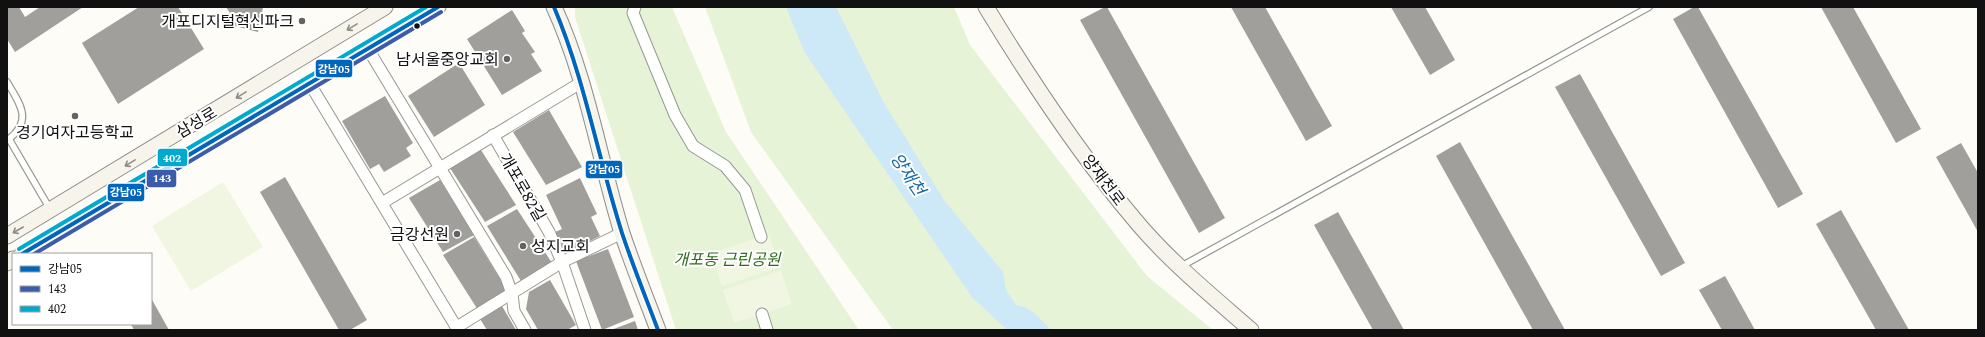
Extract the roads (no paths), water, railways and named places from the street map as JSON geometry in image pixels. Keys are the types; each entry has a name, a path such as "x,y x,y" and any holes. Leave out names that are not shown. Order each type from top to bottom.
{"main road":[{"name":"삼성로","path":"7,236 51,211 385,7"},
{"name":"삼성로","path":"24,253 438,7"},
{"path":"554,7 562,24 582,82 622,233 658,330"},
{"name":"양재천로","path":"986,7 1043,96 1099,175 1136,221 1180,267 1251,330"}],"street":[{"path":"635,7 633,13 675,115 693,146 725,166 745,190 760,237"},
{"path":"368,49 506,278 512,294 514,311 525,330"},
{"name":"개포로82길","path":"382,203 582,82"},
{"path":"310,84 458,329 562,262 622,233"},
{"name":"개포로82길","path":"493,135 549,232 562,262 585,330"},
{"path":"762,314 767,330"}],"lane":[{"path":"1180,267 1649,7"},
{"path":"7,82 23,113 22,124 16,133 8,139 51,211"}],"water":[{"name":"양재천","path":"786,7 836,7 884,103 944,200 1003,272 1006,290 1016,305 1027,308 1051,330 1007,330 972,297 805,53"}],"place":[{"name":"개포디지털혁신파크","path":"302,21"},
{"name":"남서울중앙교회","path":"507,59"},
{"name":"경기여자고등학교","path":"75,116"},
{"name":"금강선원","path":"457,234"},
{"name":"성지교회","path":"523,246"}],"park label":[{"name":"개포동 근린공원","path":"727,259"}]}
